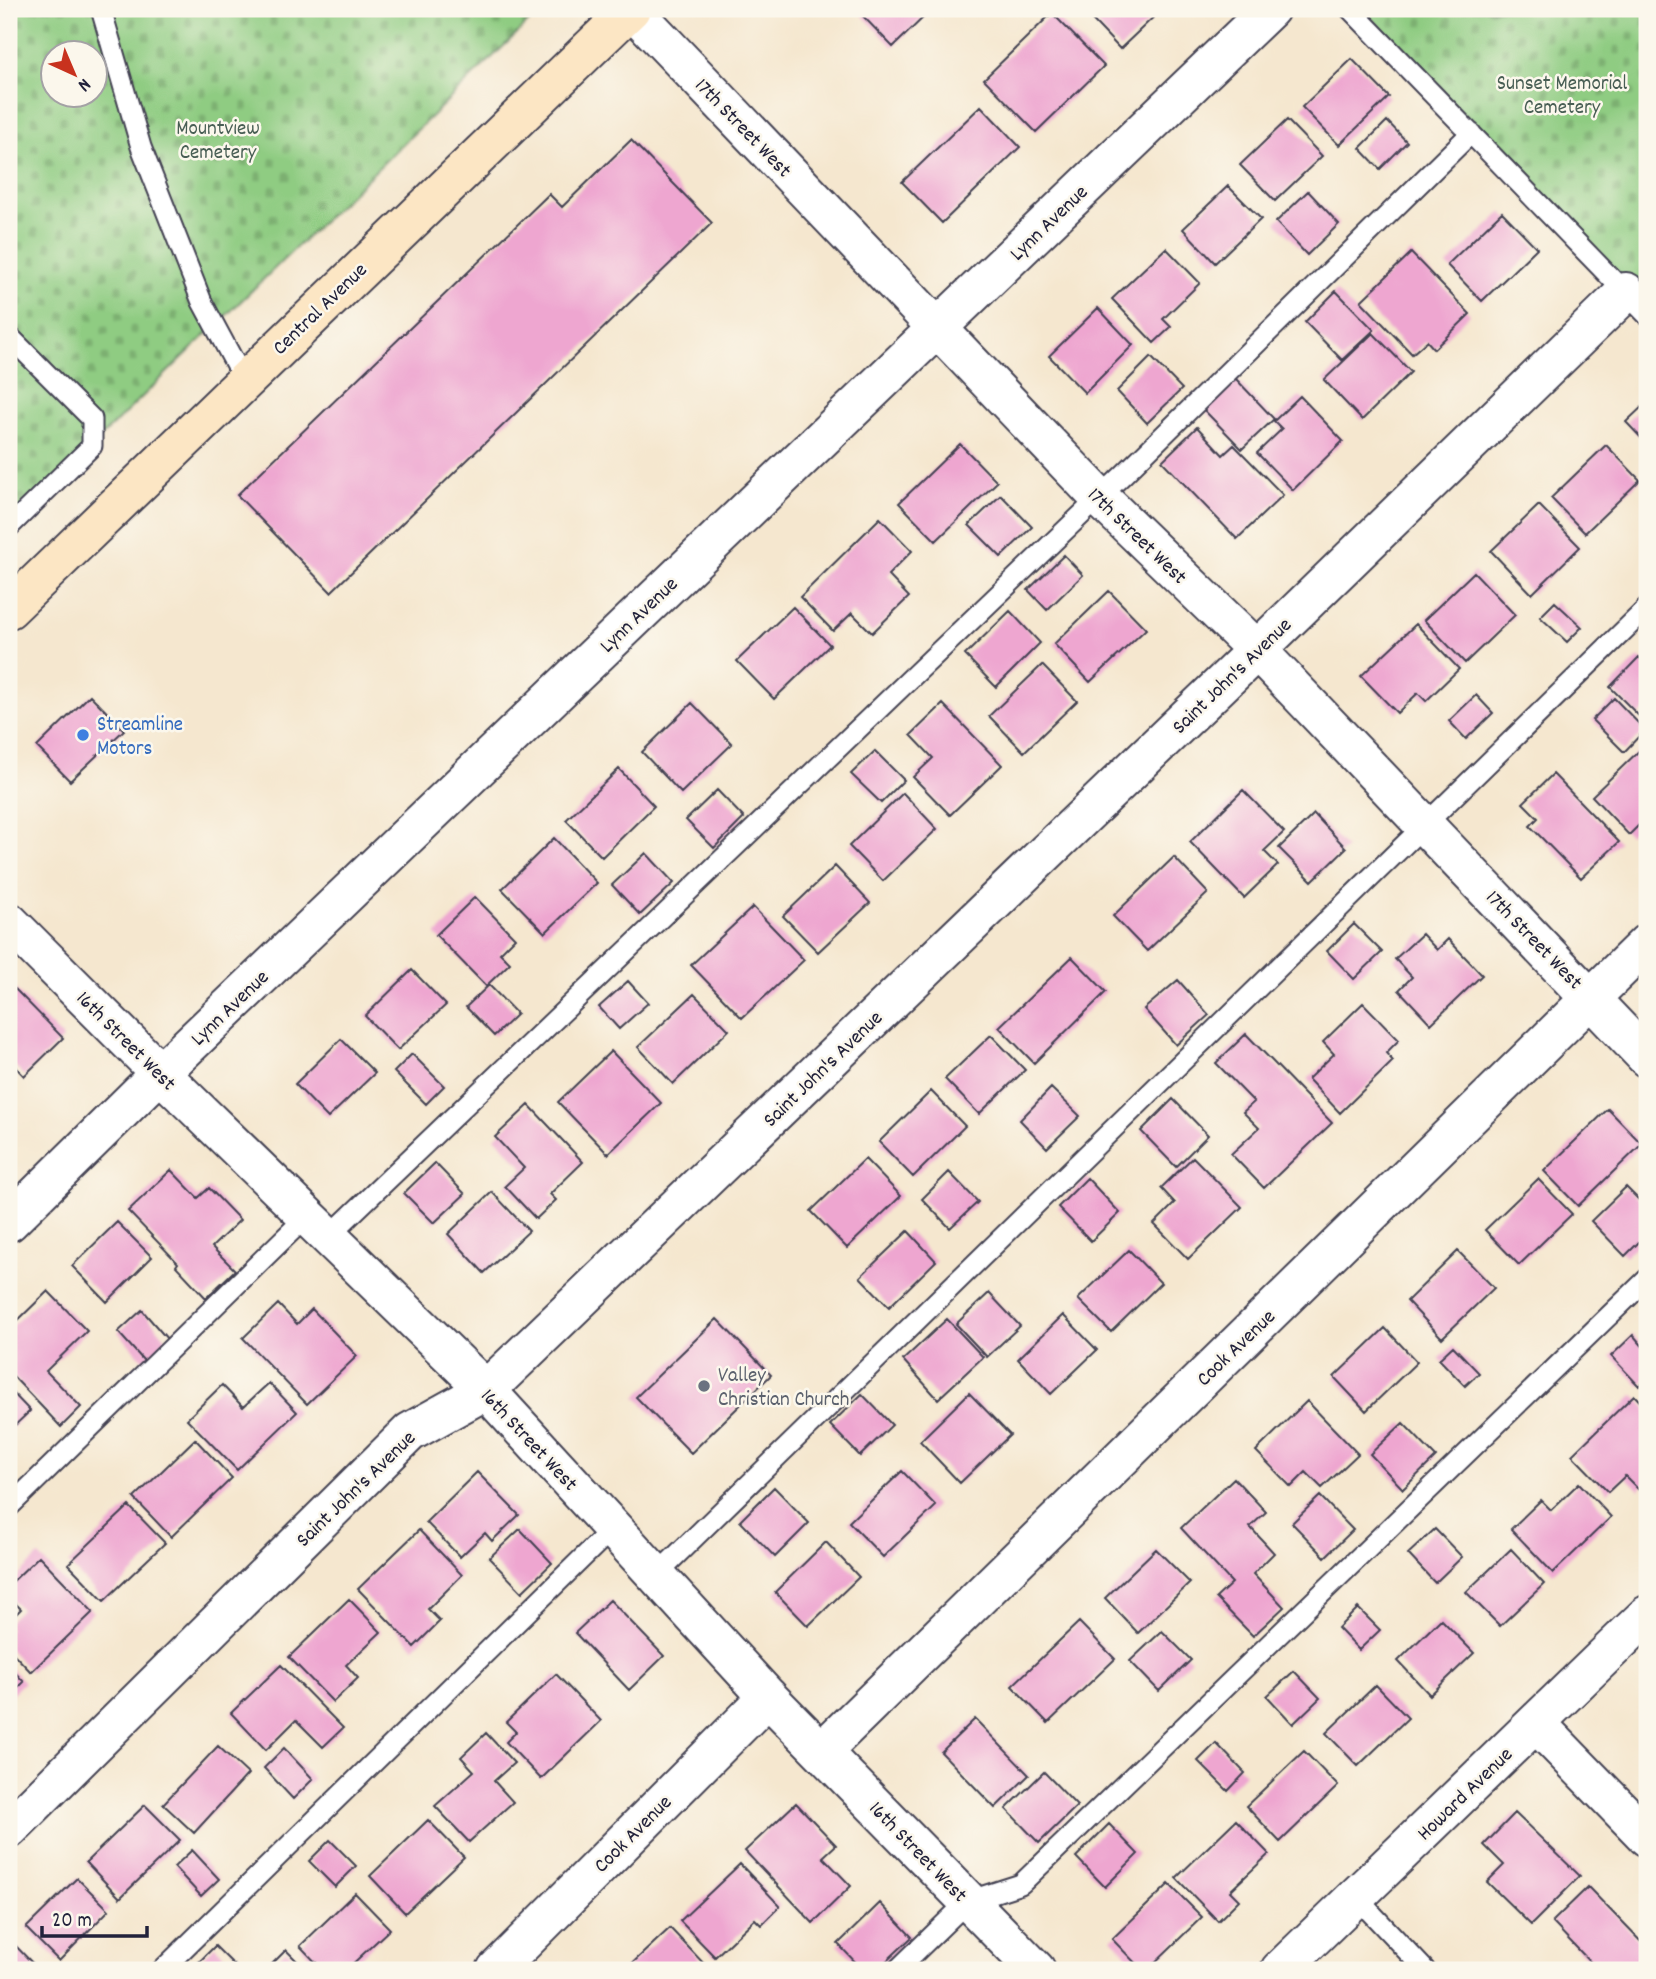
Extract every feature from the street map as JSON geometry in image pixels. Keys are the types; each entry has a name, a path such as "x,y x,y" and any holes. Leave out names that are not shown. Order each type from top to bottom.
{"main road":[{"name":"Central Avenue","path":"9,609 631,9"}],"street":[{"name":"17th Street West","path":"631,9 1100,498 1257,650 1647,1058"},
{"name":"Lynn Avenue","path":"9,1222 160,1073 1270,9"},
{"name":"Saint John's Avenue","path":"9,1829 410,1432 486,1390 1257,650 1636,304"},
{"name":"16th Street West","path":"9,922 486,1390 768,1697 1036,1970"},
{"name":"Cook Avenue","path":"822,1751 1647,943"},
{"name":"Howard Avenue","path":"1280,1970 1647,1615"},
{"name":"Cook Avenue","path":"496,1970 768,1697"},
{"path":"1536,1723 1647,1837"}],"lane":[{"path":"101,9 141,147 202,302 244,380"},
{"path":"1350,9 1636,304"},
{"path":"9,1507 317,1227 1100,498 1471,133"},
{"path":"9,336 92,419 92,446 9,527"},
{"path":"656,1575 1647,608"},
{"path":"897,1970 968,1901 1021,1884 1647,1279"},
{"path":"162,1970 613,1528"},
{"path":"1356,1897 1425,1970"}],"green space":[{"name":"Mountview Cemetery","path":"9,9 542,9 9,526"},
{"name":"Sunset Memorial Cemetery","path":"1362,9 1647,9 1647,308"}],"building":[{"path":"856,9 932,9 893,47"},
{"path":"1082,9 1162,9 1120,49"},
{"path":"1052,13 1104,66 1036,132 984,79"},
{"path":"1352,59 1389,97 1339,145 1302,107"},
{"path":"981,106 1020,147 942,223 902,182"},
{"path":"1287,120 1322,156 1275,201 1240,165"},
{"path":"1387,121 1407,142 1380,169 1360,148"},
{"path":"631,140 712,223 331,592 237,495 549,194 562,207"},
{"path":"1228,186 1261,219 1215,263 1183,229"},
{"path":"1308,191 1339,224 1307,255 1276,222"},
{"path":"1502,212 1537,248 1482,301 1447,265"},
{"path":"1166,248 1200,283 1163,319 1171,327 1154,343 1112,299"},
{"path":"1411,253 1470,314 1434,349 1427,341 1412,354 1361,301"},
{"path":"1336,291 1374,330 1342,360 1305,322"},
{"path":"1098,308 1133,345 1085,393 1049,356"},
{"path":"1373,333 1411,372 1362,420 1324,380"},
{"path":"1151,357 1182,389 1147,423 1117,391"},
{"path":"1235,378 1274,419 1242,449 1203,409"},
{"path":"1300,396 1343,441 1293,490 1257,453 1282,429 1274,421"},
{"path":"1647,402 1647,444 1626,422"},
{"path":"1197,427 1223,455 1234,445 1283,495 1237,539 1162,461"},
{"path":"960,444 997,482 936,541 899,503"},
{"path":"1606,445 1640,480 1585,533 1551,498"},
{"path":"1001,495 1032,527 1001,557 969,525"},
{"path":"1539,505 1580,547 1532,594 1491,551"},
{"path":"880,518 912,551 888,575 909,597 872,633 852,613 833,631 800,597"},
{"path":"1064,555 1083,575 1047,610 1028,590"},
{"path":"1474,572 1515,615 1465,663 1424,620"},
{"path":"1109,591 1146,629 1090,682 1054,644"},
{"path":"1555,602 1582,627 1567,642 1540,617"},
{"path":"793,607 830,645 774,699 737,661"},
{"path":"1010,611 1040,643 996,687 965,655"},
{"path":"1416,624 1459,669 1426,701 1418,693 1397,713 1361,676"},
{"path":"1639,657 1647,665 1647,708 1639,716 1610,687"},
{"path":"1042,665 1077,701 1024,752 989,716"},
{"path":"90,695 124,730 70,781 37,747"},
{"path":"1476,695 1493,713 1466,739 1449,721"},
{"path":"1614,698 1645,730 1624,752 1592,720"},
{"path":"692,703 732,744 681,793 642,752"},
{"path":"943,704 1002,765 950,815 913,777 933,758 911,735"},
{"path":"1643,747 1647,751 1647,817 1629,835 1592,796"},
{"path":"875,751 904,780 881,803 851,774"},
{"path":"619,769 654,806 602,857 566,820"},
{"path":"1553,774 1619,842 1581,878 1530,826 1538,818 1523,803"},
{"path":"717,790 744,818 714,848 686,820"},
{"path":"1243,790 1284,832 1264,851 1278,865 1244,898 1190,842"},
{"path":"903,793 937,829 883,881 849,846"},
{"path":"1314,814 1346,848 1312,881 1279,848"},
{"path":"554,838 597,883 545,933 502,889"},
{"path":"646,853 674,883 640,915 612,885"},
{"path":"1174,857 1208,893 1147,951 1113,916"},
{"path":"835,866 870,903 818,952 783,916"},
{"path":"475,897 515,938 500,953 510,963 486,986 436,935"},
{"path":"753,907 804,960 742,1018 691,965"},
{"path":"1354,924 1382,952 1354,979 1327,951"},
{"path":"1422,934 1437,950 1448,939 1482,975 1431,1024 1399,990 1412,977 1395,959"},
{"path":"1072,957 1106,992 1034,1063 999,1027"},
{"path":"412,970 446,1005 398,1050 365,1016"},
{"path":"1178,980 1209,1015 1176,1045 1144,1009"},
{"path":"628,981 648,1003 619,1029 599,1007"},
{"path":"489,985 517,1014 494,1036 466,1007"},
{"path":"15,989 63,1038 24,1076 9,1060 9,994"},
{"path":"694,994 729,1030 673,1084 638,1047"},
{"path":"1363,1003 1399,1040 1386,1053 1393,1061 1340,1113 1308,1079 1334,1054 1323,1042"},
{"path":"1246,1034 1332,1123 1264,1188 1231,1154 1259,1128 1243,1112 1254,1102 1216,1063"},
{"path":"991,1035 1025,1070 979,1114 945,1079"},
{"path":"341,1039 375,1073 328,1118 295,1084"},
{"path":"611,1051 661,1103 608,1154 558,1102"},
{"path":"412,1054 444,1086 426,1104 394,1072"},
{"path":"1051,1088 1080,1116 1047,1148 1020,1120"},
{"path":"931,1091 965,1126 913,1177 879,1142"},
{"path":"1173,1099 1208,1135 1176,1167 1141,1131"},
{"path":"529,1105 583,1162 550,1194 556,1200 536,1219 505,1186 524,1168 495,1137"},
{"path":"1608,1109 1642,1144 1578,1206 1544,1171"},
{"path":"1193,1157 1242,1207 1188,1259 1154,1224 1175,1203 1161,1188"},
{"path":"865,1159 901,1196 847,1248 811,1211"},
{"path":"435,1163 465,1194 434,1223 404,1193"},
{"path":"171,1170 198,1198 209,1188 240,1220 212,1247 235,1270 206,1298 176,1266 178,1263 128,1211"},
{"path":"949,1172 978,1202 950,1228 922,1199"},
{"path":"1087,1178 1120,1213 1091,1241 1058,1207"},
{"path":"1538,1179 1572,1214 1519,1265 1485,1230"},
{"path":"1626,1187 1647,1208 1647,1234 1625,1256 1591,1221"},
{"path":"492,1192 529,1231 484,1273 448,1234"},
{"path":"117,1222 152,1257 107,1302 72,1266"},
{"path":"908,1231 936,1261 889,1307 860,1277"},
{"path":"1129,1250 1161,1283 1111,1332 1078,1299"},
{"path":"1458,1251 1494,1288 1442,1338 1407,1301"},
{"path":"48,1291 87,1331 46,1371 81,1407 61,1427 9,1372 9,1329"},
{"path":"989,1293 1020,1326 987,1357 956,1324"},
{"path":"278,1304 297,1324 312,1309 357,1356 307,1404 243,1338"},
{"path":"142,1310 168,1340 144,1361 118,1332"},
{"path":"1063,1315 1097,1350 1051,1394 1018,1359"},
{"name":"Valley Christian Church","path":"717,1319 771,1375 691,1453 636,1397"},
{"path":"947,1319 983,1357 938,1399 903,1360"},
{"path":"1385,1328 1417,1362 1366,1411 1334,1377"},
{"path":"1633,1335 1647,1351 1647,1378 1639,1386 1611,1356"},
{"path":"1453,1346 1479,1373 1465,1386 1439,1359"},
{"path":"269,1383 297,1412 237,1470 187,1419 222,1385 243,1407"},
{"path":"9,1389 30,1411 9,1431"},
{"path":"969,1393 1010,1435 960,1483 920,1441"},
{"path":"862,1394 892,1425 860,1456 830,1425"},
{"path":"1634,1395 1647,1409 1647,1481 1639,1490 1625,1476 1608,1492 1572,1455"},
{"path":"1307,1401 1358,1454 1322,1488 1306,1472 1291,1487 1256,1451"},
{"path":"1403,1423 1436,1457 1403,1489 1370,1454"},
{"path":"195,1439 232,1478 171,1537 134,1498"},
{"path":"902,1471 936,1506 883,1557 849,1522"},
{"path":"477,1472 519,1515 492,1541 485,1533 460,1557 426,1522"},
{"path":"1234,1478 1266,1512 1250,1527 1274,1553 1253,1574 1284,1607 1253,1636 1216,1598 1232,1583 1181,1528"},
{"path":"1579,1483 1611,1517 1553,1573 1511,1529 1541,1500 1551,1510"},
{"path":"774,1487 809,1523 775,1557 740,1521"},
{"path":"1320,1496 1353,1530 1325,1557 1292,1523"},
{"path":"129,1506 165,1543 104,1601 68,1564"},
{"path":"520,1529 552,1563 522,1592 489,1558"},
{"path":"1435,1529 1462,1557 1435,1583 1408,1554"},
{"path":"419,1530 462,1575 428,1609 440,1621 414,1647 358,1589"},
{"path":"826,1542 859,1577 808,1626 775,1592"},
{"path":"1156,1549 1190,1583 1138,1633 1105,1598"},
{"path":"1511,1549 1544,1584 1500,1626 1466,1592"},
{"path":"39,1556 93,1612 31,1672 9,1649 9,1621 21,1609 9,1597 9,1585"},
{"path":"349,1599 381,1632 346,1665 358,1678 333,1702 289,1657"},
{"path":"610,1600 664,1656 629,1690 575,1633"},
{"path":"1358,1608 1380,1630 1359,1650 1338,1628"},
{"path":"1441,1619 1474,1653 1430,1695 1398,1661"},
{"path":"1079,1622 1115,1659 1048,1723 1012,1686"},
{"path":"1162,1631 1191,1660 1159,1691 1130,1661"},
{"path":"281,1665 343,1728 323,1747 296,1720 266,1750 231,1713"},
{"path":"9,1666 24,1682 9,1697"},
{"path":"1294,1671 1320,1698 1293,1724 1267,1696"},
{"path":"556,1674 601,1721 541,1779 506,1742 516,1732 506,1722"},
{"path":"1376,1685 1408,1718 1358,1766 1326,1733"},
{"path":"975,1719 1029,1775 995,1808 941,1752"},
{"path":"486,1733 514,1763 494,1781 513,1802 469,1842 435,1806 474,1771 461,1757"},
{"path":"1216,1743 1245,1773 1228,1791 1198,1761"},
{"path":"218,1746 248,1774 194,1833 163,1804"},
{"path":"284,1748 313,1779 293,1799 264,1768"},
{"path":"1304,1751 1338,1786 1280,1842 1246,1806"},
{"path":"1044,1772 1077,1806 1039,1843 1006,1809"},
{"path":"796,1803 836,1845 823,1857 851,1886 813,1923 745,1851"},
{"path":"145,1805 180,1840 120,1898 86,1862"},
{"path":"1515,1813 1580,1876 1531,1925 1487,1882 1504,1865 1484,1845"},
{"path":"428,1820 464,1857 405,1913 370,1876"},
{"path":"1236,1820 1269,1854 1230,1891 1239,1900 1218,1921 1176,1878"},
{"path":"1109,1824 1138,1854 1105,1887 1076,1857"},
{"path":"330,1840 356,1866 335,1887 309,1861"},
{"path":"192,1850 219,1879 201,1896 174,1867"},
{"path":"740,1864 780,1906 761,1925 755,1919 715,1957 680,1921"},
{"path":"77,1878 109,1910 59,1961 26,1928"},
{"path":"1169,1884 1202,1917 1147,1970 1142,1970 1112,1939"},
{"path":"1588,1887 1647,1948 1647,1964 1641,1970 1598,1970 1552,1922"},
{"path":"355,1893 390,1929 346,1970 323,1970 300,1946"},
{"path":"880,1903 912,1937 877,1970 863,1970 838,1944"},
{"path":"670,1928 708,1968 625,1970"},
{"path":"9,1939 39,1970 9,1970"},
{"path":"215,1946 236,1967 234,1970 191,1970"},
{"path":"286,1950 306,1970 266,1970"}],"place":[{"name":"Streamline Motors","path":"83,735"},
{"name":"Valley Christian Church","path":"704,1386"}]}
